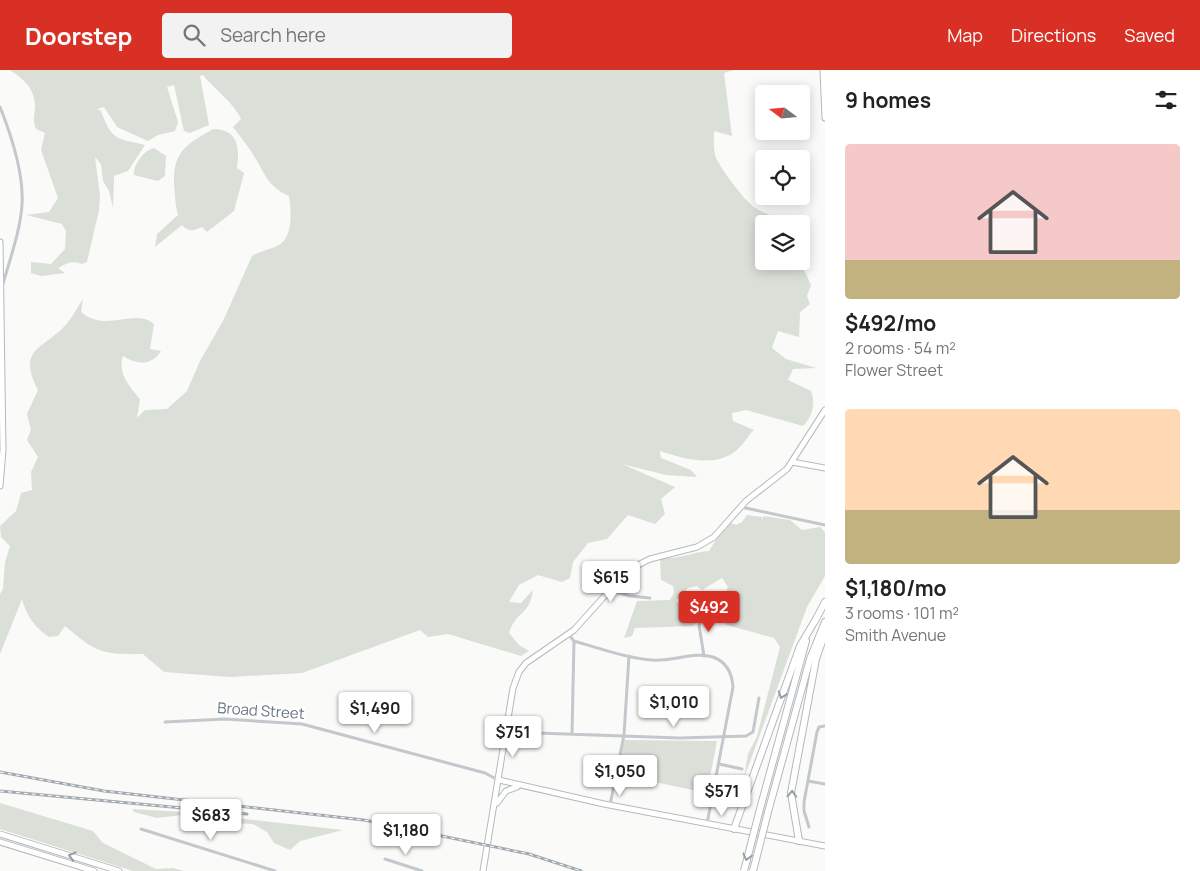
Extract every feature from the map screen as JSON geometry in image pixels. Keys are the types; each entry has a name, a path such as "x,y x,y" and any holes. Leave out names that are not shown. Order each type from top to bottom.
{"highway":[{"path":"734,829 800,646 825,602"},
{"path":"744,871 800,660 816,619"},
{"path":"753,871 810,659 825,622"},
{"path":"799,841 799,831 791,804 791,790 816,658 825,632"}],"street":[{"path":"823,70 825,118"},
{"path":"0,107 18,165 22,186 22,205 2,291"},
{"path":"0,242 2,291 0,486"},
{"path":"483,871 508,732 513,688 521,668 533,657 569,635 621,576 634,566 655,557 692,549 705,543 740,507 792,462 825,410"},
{"path":"792,462 825,468"},
{"path":"740,507 825,525"},
{"path":"609,590 630,596 650,598"},
{"path":"704,656 699,625 705,608"},
{"path":"569,635 574,641 629,656 660,661 704,656 715,658 725,664 732,677 724,738 707,824"},
{"path":"572,734 574,641"},
{"path":"610,805 624,735 629,656"},
{"path":"508,732 724,738 752,734 759,698"},
{"name":"Broad Street","path":"165,722 225,719 302,724 485,773 499,780"},
{"path":"810,826 804,811 808,781 817,732 824,726"},
{"path":"719,764 742,769"},
{"path":"499,780 610,805 825,846"},
{"path":"808,781 825,784"},
{"path":"495,810 501,796 519,786"},
{"path":"141,829 275,871"},
{"path":"0,834 119,871"},
{"path":"0,842 94,871"},
{"path":"385,859 422,871"}],"shaded area":[{"path":"10,70 734,70 724,73 732,136 714,131 715,155 728,176 750,203 771,215 755,215 755,270 804,270 811,285 807,296 810,304 800,312 799,337 778,331 772,348 786,359 816,368 793,369 788,380 811,391 813,405 809,419 803,426 746,410 732,413 733,421 754,430 743,444 731,454 711,460 701,460 680,457 660,451 661,458 691,470 697,477 666,475 622,464 675,487 661,499 665,514 655,524 628,515 607,539 588,543 573,562 570,578 562,582 538,575 519,585 509,602 521,603 533,590 529,604 515,621 509,633 519,645 529,651 521,656 448,634 428,637 420,630 302,673 230,677 164,672 143,654 117,654 92,647 65,626 58,636 49,637 39,630 32,621 22,599 0,654 0,594 3,589 5,562 10,546 1,537 0,526 16,511 21,493 32,490 31,472 38,457 27,440 31,430 27,414 38,390 30,365 32,356 36,350 60,331 83,299 81,312 91,318 101,321 138,318 146,320 154,324 150,349 161,351 148,362 133,361 123,356 123,374 132,390 140,399 137,418 145,410 167,409 187,391 200,361 223,321 252,256 277,246 282,242 289,231 291,216 289,196 271,184 233,127 241,119 238,113 203,75 200,76 209,125 190,133 184,131 174,85 167,87 178,122 175,131 158,135 148,141 117,127 104,107 97,109 101,111 108,128 116,137 145,145 128,171 114,176 113,208 109,191 103,181 101,164 95,157 100,195 99,210 87,262 82,264 70,263 58,268 65,273 41,276 31,273 31,262 51,264 65,249 66,231 62,224 26,215 49,212 58,198 41,150 45,133 36,129 34,99 30,88"},
{"path":"213,129 228,132 232,136 238,153 237,168 244,173 234,211 207,232 202,227 191,230 186,229 182,225 155,247 157,234 178,215 174,173 179,156 189,144"},
{"path":"154,148 166,156 165,176 158,181 134,175 135,167 140,158 150,149"},
{"path":"747,515 762,517 763,521 763,516 790,520 802,530 820,527 825,532 825,576 807,607 744,778 748,754 757,736 780,647 774,638 727,625 717,616 707,614 707,605 718,602 723,598 728,587 722,578 702,590 697,586 688,588 676,600 683,611 696,615 697,621 693,626 635,628 632,636 624,638 637,601 670,600 674,593 673,586 661,580 660,558 672,558 709,551 731,523 736,525 742,522"},
{"path":"623,740 717,741 707,793 617,774"},
{"path":"0,803 93,831 103,843 156,869 173,868 184,871 133,871 0,829"},
{"path":"132,809 183,812 343,830 300,841 290,850 274,843 267,832 253,824 230,823 190,814 157,818 134,812"}],"railway":[{"path":"0,772 104,791 364,820 529,854 581,871"},
{"path":"0,791 247,814"}]}
